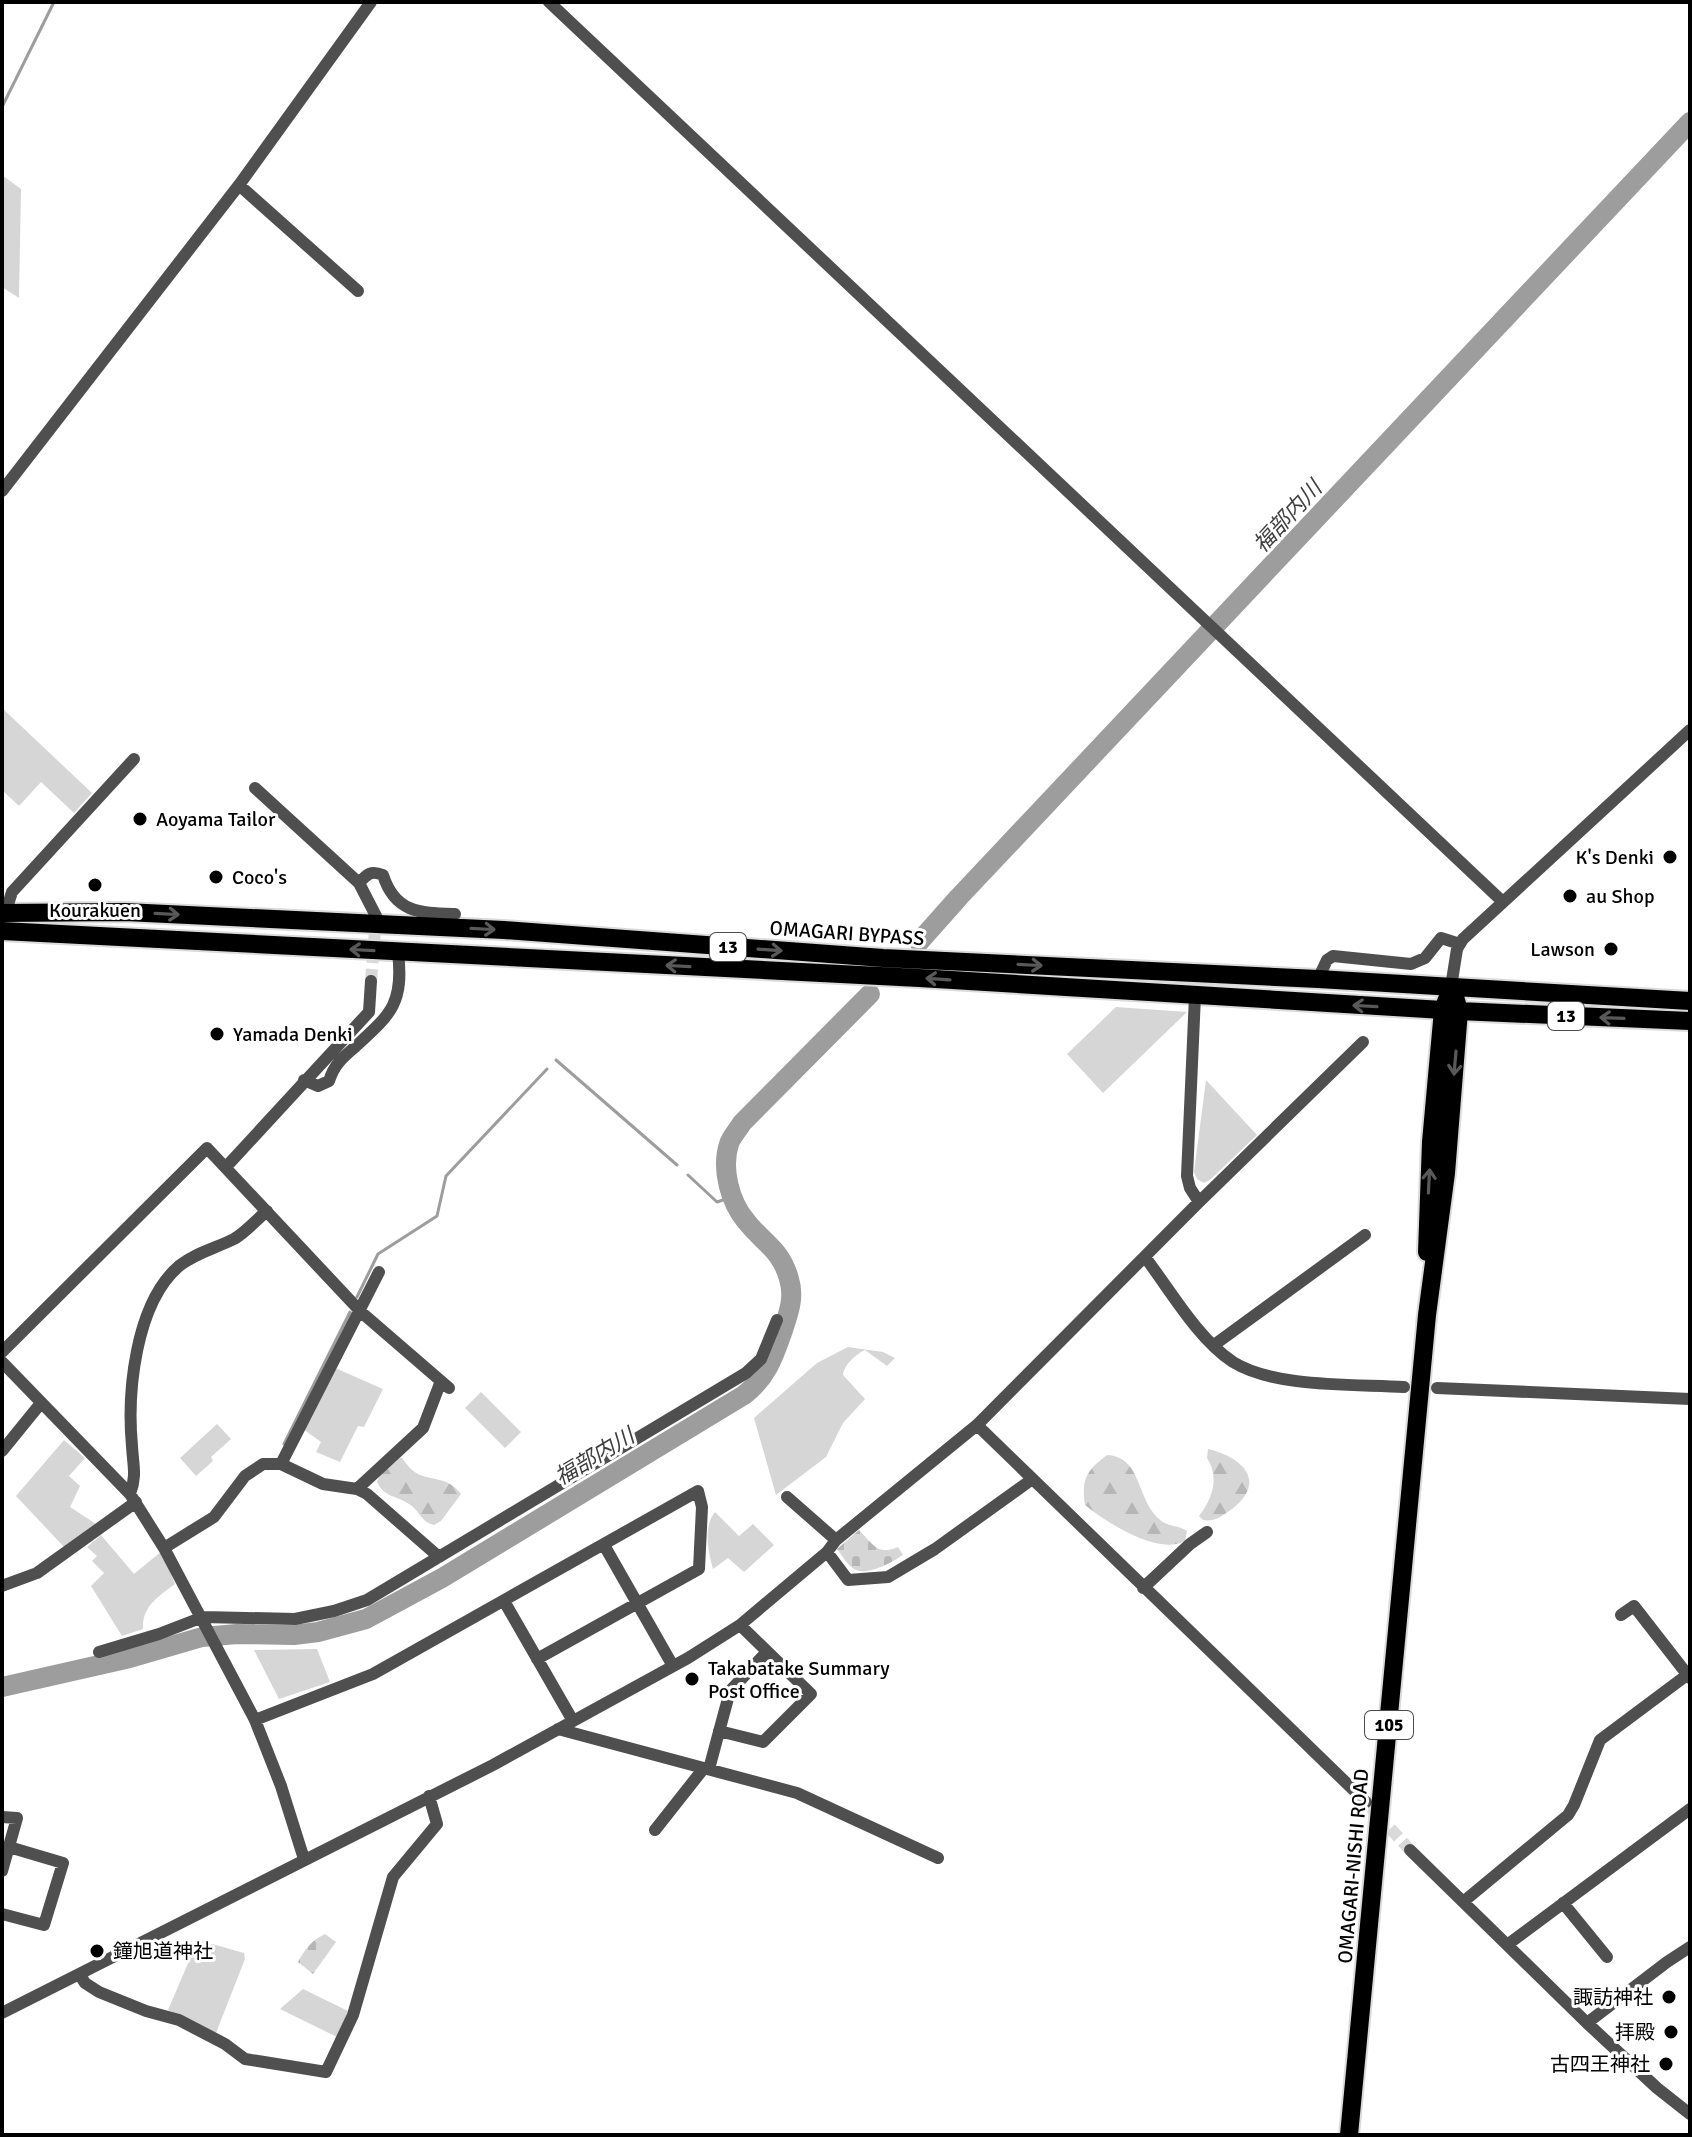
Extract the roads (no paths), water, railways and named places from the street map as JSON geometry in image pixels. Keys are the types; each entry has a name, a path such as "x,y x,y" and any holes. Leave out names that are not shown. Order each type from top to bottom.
{"highway":[{"name":"OMAGARI BYPASS","path":"3,919 125,912 446,927 883,958 1690,1001"},
{"name":"OMAGARI BYPASS","path":"3,919 398,952 919,978 1451,1011 1690,1021"},
{"name":"OMAGARI-NISHI ROAD","path":"1349,2135 1427,1315 1431,1142 1451,1011 1451,987"}],"street":[{"path":"2,491 239,185 371,2"},
{"path":"549,2 1503,902"},
{"path":"239,185 358,291"},
{"path":"1451,987 1460,944 1474,927 1690,730"},
{"path":"3,919 12,892 134,759"},
{"path":"255,788 359,883 376,916"},
{"path":"359,883 367,873 375,871 383,875 386,886 396,900 410,910 455,914 446,927"},
{"path":"1318,979 1327,960 1333,956 1411,964 1425,958 1441,938 1460,944"},
{"path":"304,1080 318,1086 329,1081 334,1065 389,1016 398,993 398,952"},
{"path":"226,1167 369,1012 371,981"},
{"path":"1195,996 1187,1176 1199,1202"},
{"path":"2,2013 558,1729 740,1625 827,1552 836,1540 977,1425 1363,1042"},
{"path":"2,1352 207,1148 359,1309 445,1385 423,1428 357,1489"},
{"path":"2,1586 37,1573 133,1498 135,1352 152,1308 179,1266 242,1234 267,1211"},
{"path":"1214,1345 1365,1235"},
{"path":"1145,1257 1188,1316 1214,1345 1232,1361 1251,1371 1281,1379 1404,1387"},
{"path":"281,1464 379,1272"},
{"path":"99,1652 204,1622 275,1620 334,1611 367,1600 746,1373 761,1359 777,1320"},
{"path":"2,1362 133,1498 164,1548 255,1720 281,1786 304,1859"},
{"path":"1437,1388 1690,1399"},
{"path":"2,1451 41,1403"},
{"path":"977,1425 1366,1802"},
{"path":"164,1548 214,1517 254,1468 271,1463 281,1464 323,1484 357,1489 367,1494 439,1557"},
{"path":"827,1552 848,1580 888,1577 935,1549 1031,1480"},
{"path":"255,1720 373,1674 698,1491 702,1507 699,1569 537,1659"},
{"path":"787,1497 836,1540"},
{"path":"1143,1588 1207,1532"},
{"path":"604,1545 673,1666"},
{"path":"504,1601 573,1721"},
{"path":"1463,1902 1568,1815 1600,1740 1689,1677 1634,1606 1621,1615"},
{"path":"719,1731 763,1742 811,1694 740,1625"},
{"path":"655,1830 706,1769 730,1691 766,1653"},
{"path":"558,1729 797,1793 938,1858"},
{"path":"80,1975 85,1983 99,1992 146,2011 179,2020 225,2044 245,2059 326,2072 353,2015 393,1877 437,1824 429,1796"},
{"path":"1507,1945 1690,1809"},
{"path":"2,1817 17,1818 2,1871"},
{"path":"2,1914 44,1925 63,1863 9,1847"},
{"path":"1410,1850 1587,2023 1690,2114"},
{"path":"1563,1903 1607,1957"},
{"path":"1587,2023 1690,1947"}],"waterway":[{"path":"2,107 54,2"},
{"name":"福部内川","path":"919,942 1690,122"},
{"name":"福部内川","path":"2,1687 130,1658 202,1637 294,1635 366,1619 442,1578 744,1395 758,1382 772,1360 788,1313 791,1293 781,1260 752,1229 735,1204 728,1185 726,1164 729,1144 742,1123 870,994"},
{"path":"556,1060 677,1165"},
{"path":"357,1297 378,1254 437,1216 446,1176 547,1069"},
{"path":"688,1175 717,1202 732,1197"},
{"path":"284,1444 350,1312"}],"tunnel":[{"path":"371,981 376,917"},
{"path":"1366,1802 1410,1850"}],"place":[{"name":"Aoyama Tailor","path":"140,819"},
{"name":"K's Denki","path":"1670,857"},
{"name":"Coco's","path":"216,877"},
{"name":"Kourakuen","path":"95,885"},
{"name":"au Shop","path":"1570,896"},
{"name":"Lawson","path":"1611,949"},
{"name":"Yamada Denki","path":"217,1034"},
{"name":"Takabatake Summary Post Office","path":"692,1679"},
{"name":"鐘旭道神社","path":"97,1951"},
{"name":"諏訪神社","path":"1669,1997"},
{"name":"拝殿","path":"1671,2032"},
{"name":"古四王神社","path":"1666,2064"}]}
